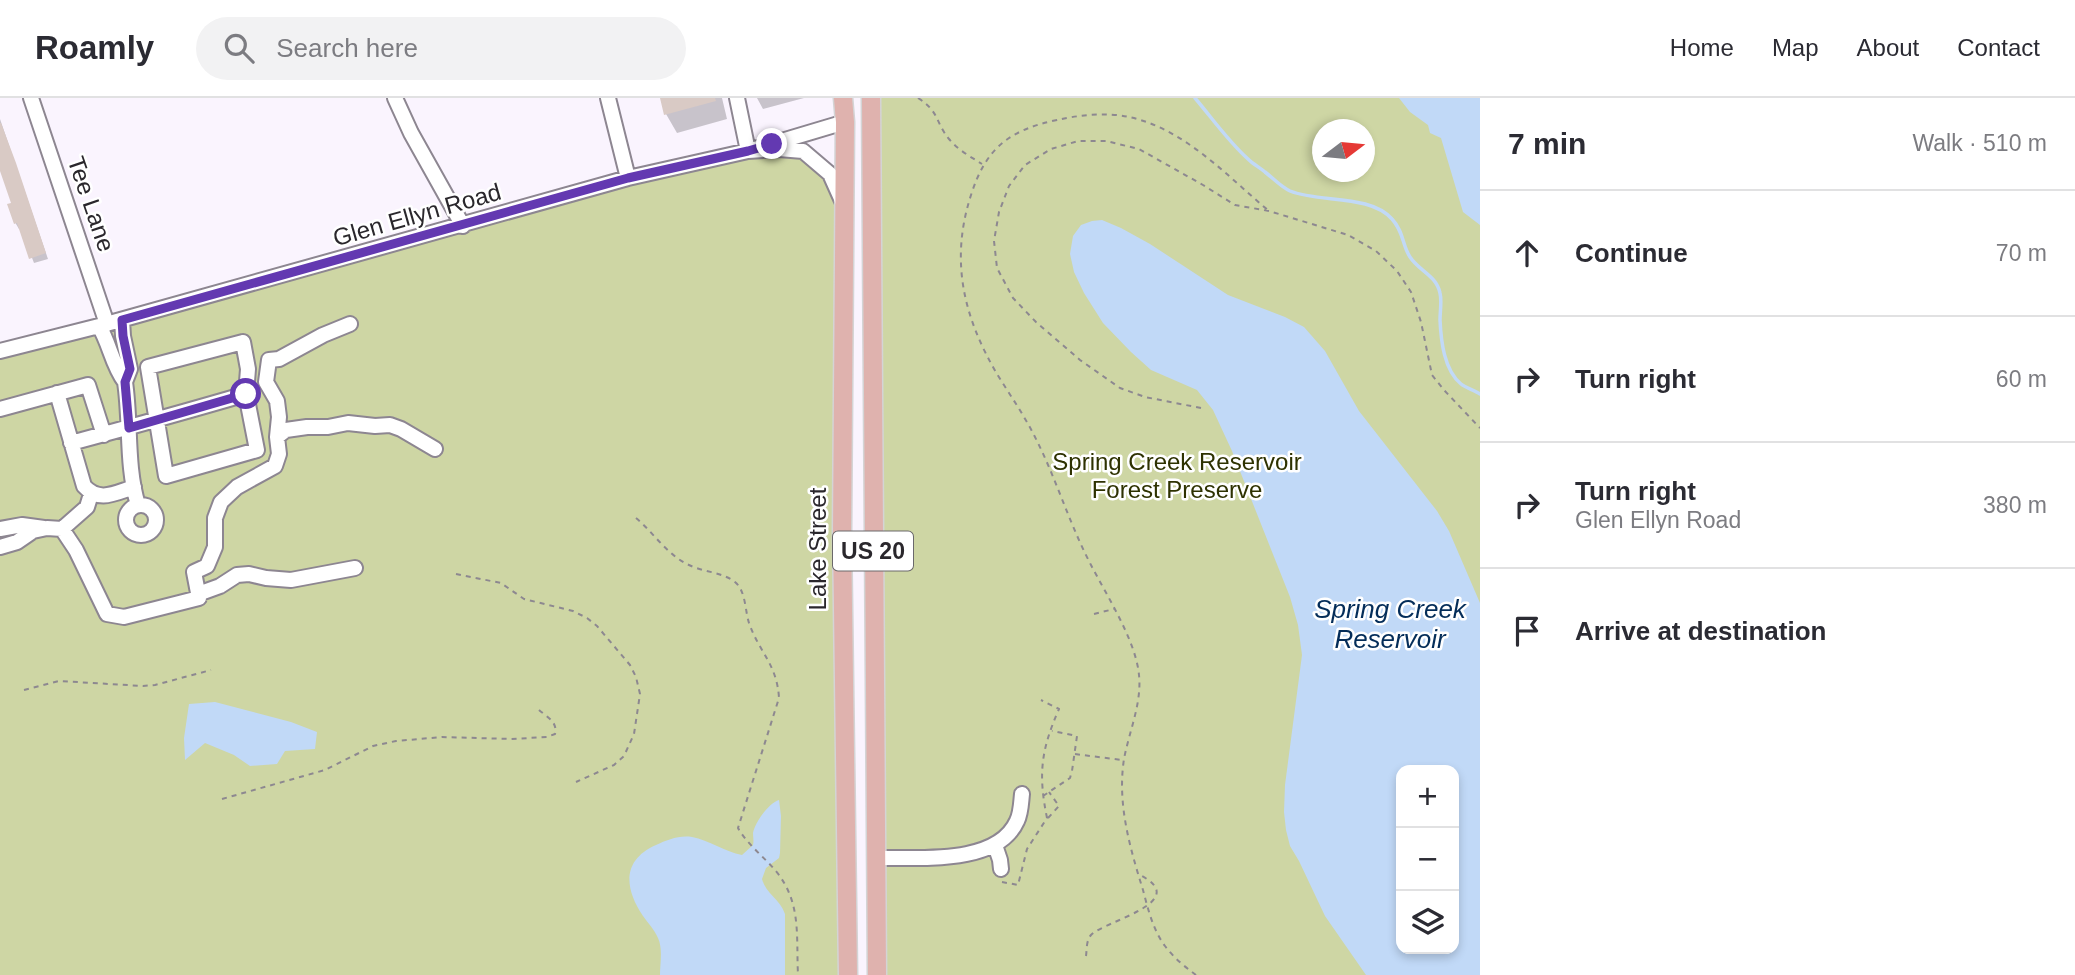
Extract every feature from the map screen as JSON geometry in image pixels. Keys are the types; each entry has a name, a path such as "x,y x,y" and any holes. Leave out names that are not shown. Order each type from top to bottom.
{"main road":[{"name":"US 20","path":"843,98 845,122"},
{"name":"US 20","path":"871,98 877,975"},
{"path":"845,122 870,126"},
{"name":"Lake Street","path":"845,122 842,534 848,975"},
{"path":"845,858 876,858"}],"street":[{"path":"395,98 411,133 463,226"},
{"path":"608,98 628,178"},
{"path":"737,98 748,151 803,151 830,174 845,208"},
{"name":"Tee Lane","path":"33,99 116,370 125,382"},
{"name":"Glen Ellyn Road","path":"0,351 122,320 628,178 748,151 845,122"},
{"path":"122,320 130,369 125,382 138,505"},
{"path":"0,529 22,525 55,529 76,550 107,614 124,617 199,598 194,572 207,566 215,547 215,518 221,502 237,487 275,466 279,454 277,401 266,382 269,360 279,359 350,324"},
{"path":"243,342 248,369 246,394 257,450 166,475 148,367 243,342"},
{"path":"0,409 88,385 104,435"},
{"path":"57,393 84,486 91,494 101,497 134,487"},
{"path":"71,443 246,394"},
{"path":"277,437 286,430 307,427 348,423 390,425 435,449"},
{"path":"0,547 17,542 33,531 55,529 87,507 91,494"},
{"path":"198,594 220,586 237,575 291,580 355,568"},
{"path":"876,858 944,856 979,851 995,845 1012,831 1018,819 1022,794"},
{"path":"995,845 1000,860 999,875"}],"path":[{"path":"918,98 931,106 948,138 983,165"},
{"path":"1196,975 1183,966 1165,946 1154,927 1125,821 1122,783 1124,760 1139,676 1130,641 1085,554 1034,434 996,371 972,322 963,292 961,234 967,208 983,165 1002,142 1019,132 1056,120 1096,115 1129,117 1164,130 1188,143 1269,211"},
{"path":"1200,408 1144,397 1120,388 1080,360 1035,322 1013,298 997,268 994,241 999,212 1009,186 1025,165 1051,149 1078,141 1106,142 1139,149 1235,205 1269,211 1348,235 1376,251 1397,271 1411,292 1421,322 1432,375 1480,428"},
{"path":"636,518 688,565 726,577 740,587 749,624 778,682 779,698 738,828 776,871 792,898 796,913 798,975"},
{"path":"456,574 501,583 524,599 573,611 587,618 630,665 640,694 634,734 624,755 614,765 576,782"},
{"path":"1094,614 1114,609"},
{"path":"24,690 59,681 155,685 211,670"},
{"path":"1041,700 1059,709 1043,752 1043,796 1047,818"},
{"path":"222,799 326,770 373,746 396,741 442,737 511,739 555,734 554,722 539,710"},
{"path":"1043,796 1070,778 1077,736 1050,731"},
{"path":"1074,754 1124,760"},
{"path":"999,875 1018,885 1027,849 1047,818 1059,806 1048,792"},
{"path":"1086,956 1087,944 1093,933 1147,907 1155,898 1150,880 1138,873"}],"green space":[{"name":"Spring Creek Reservoir Forest Preserve","path":"871,98 1406,98 1480,181 1480,975 878,975"},
{"path":"750,156 796,156 812,165 828,184 839,208 846,975 0,975 0,359 629,184"}],"water":[{"path":"1399,98 1480,98 1480,225 1463,212 1441,138 1430,133 1428,125 1410,112"},
{"name":"Spring Creek Reservoir","path":"1102,220 1121,228 1228,295 1304,327 1325,351 1359,411 1437,511 1449,531 1480,603 1480,975 1366,975 1325,916 1290,846 1284,812 1302,655 1298,625 1290,597 1213,410 1197,390 1151,370 1131,352 1103,323 1084,293 1074,272 1070,254 1073,236 1081,225"},
{"path":"215,702 291,722 317,732 315,749 285,751 277,764 250,766 234,755 205,743 185,760 184,738 189,704"},
{"path":"779,800 779,858 766,868 762,879 785,914 785,975 660,975 660,942 637,906 630,885 632,867 637,858 656,845 682,837 692,837 742,855 753,845 753,833 759,819"}],"building":[{"path":"660,98 715,98 716,101 664,115"},
{"path":"0,123 46,253 29,259 17,223 14,224 7,204 11,203 0,171"}],"waterway":[{"path":"1195,98 1241,152 1290,191 1358,202 1383,211 1392,219 1410,257 1438,287 1443,346 1451,371 1461,384 1480,394"}],"route":[{"path":"246,394 129,428 125,382 130,369 122,320 628,178 772,144"}]}
